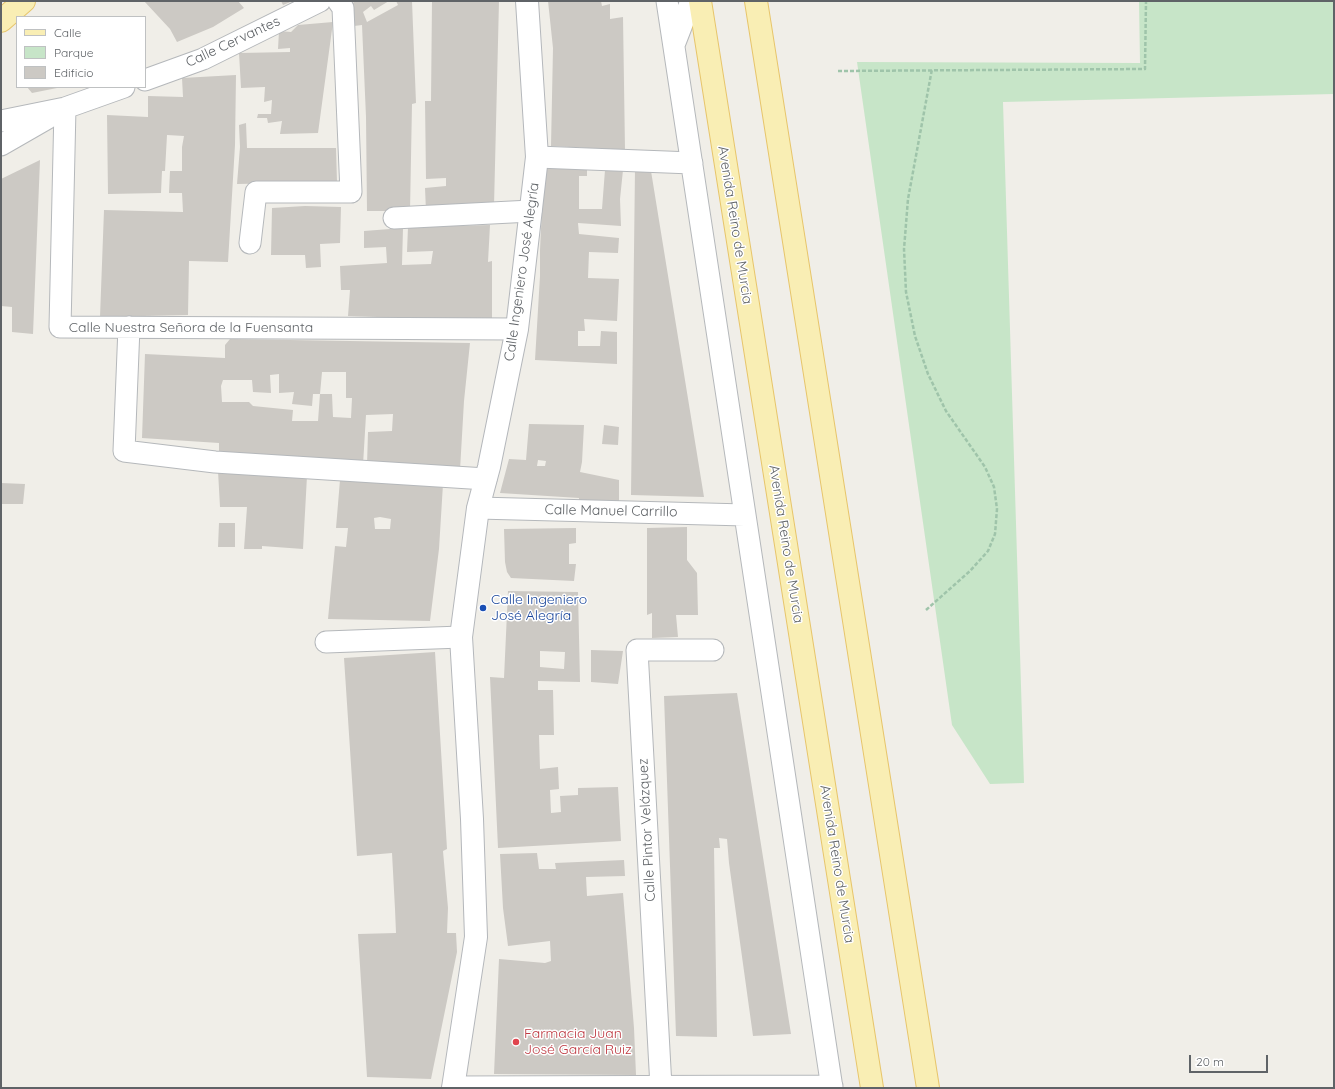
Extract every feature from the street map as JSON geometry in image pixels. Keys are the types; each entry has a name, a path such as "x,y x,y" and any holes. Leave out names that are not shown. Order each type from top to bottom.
{"main road":[{"path":"1,21 24,1"},
{"name":"Avenida Reino de Murcia","path":"700,1 872,1088"},
{"path":"756,1 928,1088"}],"street":[{"name":"Calle Cervantes","path":"146,80 203,59 320,1"},
{"path":"250,243 256,192 351,192 343,8 338,1"},
{"name":"Calle Ingeniero José Alegría","path":"453,1088 476,937 472,819 462,637 478,508 486,480 517,328 536,157 527,1"},
{"path":"453,1088 832,1087 667,1"},
{"path":"674,47 691,1"},
{"path":"1,121 64,108 121,88"},
{"path":"1,145 64,108"},
{"name":"Calle Nuestra Señora de la Fuensanta","path":"64,108 60,327 517,328"},
{"path":"536,157 692,163"},
{"path":"394,218 530,211"},
{"path":"129,327 124,451 215,462 486,480"},
{"name":"Calle Manuel Carrillo","path":"478,508 745,515"},
{"path":"326,642 462,637"},
{"name":"Calle Pintor Velázquez","path":"661,1087 638,650 713,650"}],"path":[{"path":"838,71 1145,69 1146,1"},
{"path":"926,610 970,571 988,551 995,534 997,509 994,487 985,468 946,411 928,374 915,336 906,292 904,249 908,199 932,70"}],"green space":[{"path":"1139,1 1334,1 1334,94 1003,102 1024,783 990,784 952,725 857,62 1140,63"}],"building":[{"path":"144,1 238,1 244,8 213,27 177,42 170,29"},
{"path":"281,1 293,1 283,5"},
{"path":"356,1 389,1 374,10 371,6 363,12 367,22 398,5 396,1 412,1 416,103 412,104 410,211 367,211 366,117 362,25 354,26 349,5"},
{"path":"432,1 499,1 494,206 426,211 425,188 446,186 446,178 426,179 425,101 431,101"},
{"path":"548,1 601,1 602,6 610,4 610,19 623,17 625,150 551,146 553,48"},
{"path":"333,22 318,133 280,134 282,121 268,123 267,118 257,118 258,114 271,114 272,100 264,102 265,87 241,88 239,53 290,52 290,48 278,49 279,31 291,32 298,25"},
{"path":"236,75 235,145 228,262 189,261 188,315 100,317 104,210 183,212 182,193 169,193 170,171 182,171 182,147 184,136 167,135 165,171 162,171 161,193 108,194 107,115 148,117 148,96 183,97 182,78"},
{"path":"28,88 57,88 32,93"},
{"path":"246,123 247,148 336,148 337,182 237,184 240,147 239,125"},
{"path":"40,160 33,334 12,332 12,307 1,306 1,179"},
{"path":"544,165 587,168 587,176 579,176 579,209 602,209 605,170 623,170 620,199 621,226 578,223 579,234 619,238 618,253 589,252 588,278 619,279 617,321 584,319 585,331 578,331 578,346 600,346 601,331 617,332 617,364 535,360"},
{"path":"635,169 651,171 704,497 631,495"},
{"path":"305,206 341,207 340,243 320,244 321,267 306,268 305,255 271,255 272,208"},
{"path":"490,225 488,262 492,261 492,321 348,316 350,290 341,290 340,266 387,263 386,247 364,248 364,231 403,228 402,265 431,264 433,251 407,252 408,227"},
{"path":"230,339 470,343 464,401 460,470 367,465 368,432 392,431 393,414 366,415 363,465 219,458 219,443 142,438 145,354 225,358 225,345","holes":["322,372 346,372 346,398 352,398 351,418 333,417 332,394 320,394","279,374 279,393 294,392 292,404 312,406 313,394 320,394 318,421 292,421 293,410 253,406 249,402 222,402 221,386 223,380 252,380 253,392 271,393 270,375"]},
{"path":"529,424 584,425 580,472 619,480 619,507 579,501 579,498 500,493 509,459 526,460","holes":["538,460 546,461 545,466 537,466"]},
{"path":"604,425 619,427 618,445 602,444"},
{"path":"218,471 307,476 303,549 262,546 262,549 244,549 247,507 220,507"},
{"path":"340,480 443,484 439,549 430,621 328,619 335,546 346,547 348,528 336,528","holes":["380,517 391,519 390,529 375,529 374,518"]},
{"path":"1,483 25,484 23,504 1,504"},
{"path":"219,523 235,523 235,547 218,547"},
{"path":"687,527 687,560 697,573 698,615 676,615 678,637 652,638 652,613 647,615 647,528"},
{"path":"576,528 576,543 569,544 569,564 576,564 574,581 511,578 507,572 505,562 504,529"},
{"path":"508,591 578,592 580,682 538,681 538,690 553,690 554,735 539,735 540,769 558,767 559,789 550,790 551,813 561,812 560,796 578,795 578,788 618,787 621,841 498,848 490,677 504,678","holes":["540,651 565,652 564,669 540,667"]},
{"path":"591,650 623,651 618,684 591,682"},
{"path":"435,652 447,849 443,851 448,908 447,933 456,933 457,952 431,1079 367,1077 358,934 396,933 392,853 357,856 344,658"},
{"path":"737,693 791,1034 753,1036 727,839 719,838 720,848 714,848 717,1037 676,1036 664,696"},
{"path":"537,853 539,869 556,869 555,863 624,860 625,876 586,877 587,896 623,893 634,1028 636,1075 494,1074 499,959 545,963 551,961 550,941 508,946 503,908 500,854"}],"place":[{"name":"Calle Ingeniero José Alegría","path":"483,608"},
{"name":"Farmacia Juan José García Ruiz","path":"516,1042"}]}
